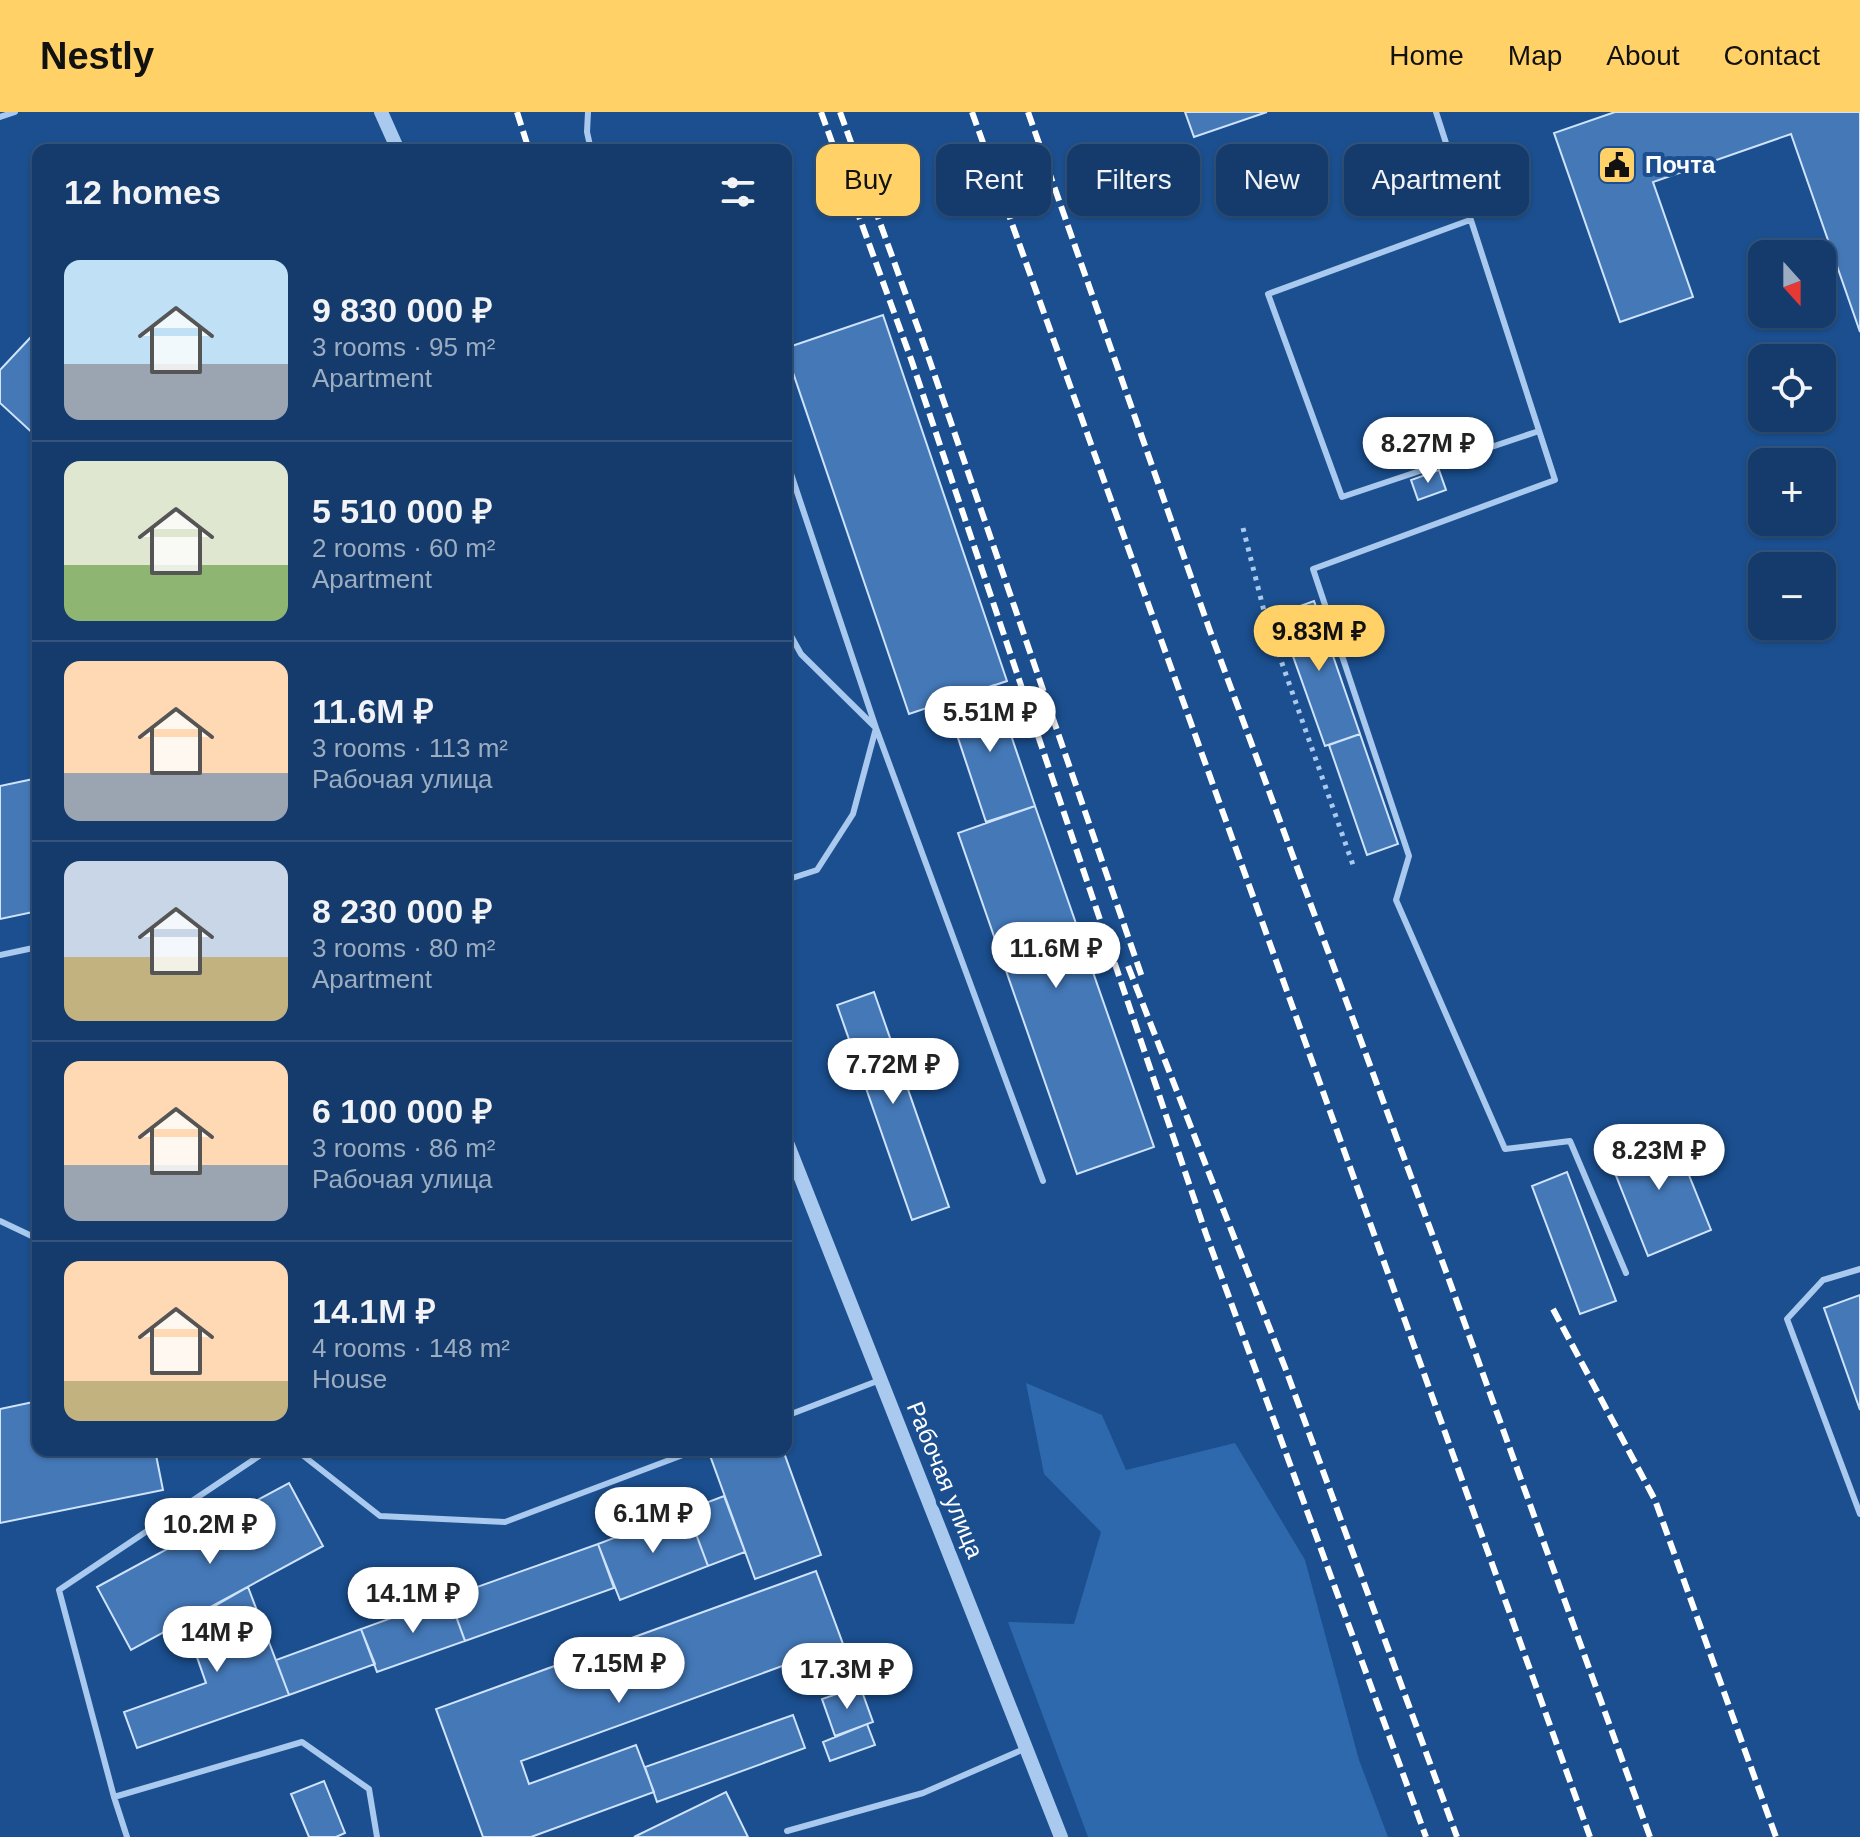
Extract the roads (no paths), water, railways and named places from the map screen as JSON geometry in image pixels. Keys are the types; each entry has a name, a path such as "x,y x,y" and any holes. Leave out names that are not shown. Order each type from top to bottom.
{"street":[{"path":"381,112 395,144"},
{"name":"Рабочая улица","path":"792,1155 1061,1837"}],"lane":[{"path":"0,117 15,112"},
{"path":"588,112 590,144"},
{"path":"1436,112 1555,480 1313,569 1409,856 1396,900 1505,1149 1570,1141 1626,1273"},
{"path":"1470,220 1268,294 1342,497 1539,431"},
{"path":"792,477 876,728 1043,1181"},
{"path":"792,638 801,654 876,728"},
{"path":"792,878 817,870 853,814 876,728"},
{"path":"0,955 32,948"},
{"path":"0,1221 32,1236"},
{"path":"1860,1269 1823,1280 1787,1319 1860,1514"},
{"path":"792,1414 882,1379"},
{"path":"127,1837 59,1590 259,1456"},
{"path":"304,1456 380,1516 505,1522 679,1456"},
{"path":"114,1797 302,1742 369,1789 377,1837"},
{"path":"787,1831 923,1793 1027,1747"}],"railway":[{"path":"517,112 527,144"},
{"path":"821,112 911,359 1206,1234 1426,1837"},
{"path":"840,112 927,353 1142,977"},
{"path":"972,112 1590,1837"},
{"path":"1028,112 1210,631 1650,1837"},
{"path":"1128,966 1286,1370 1457,1837"},
{"path":"1553,1309 1655,1500 1776,1837"}],"place":[{"name":"Почта","path":"1617,165"}]}
